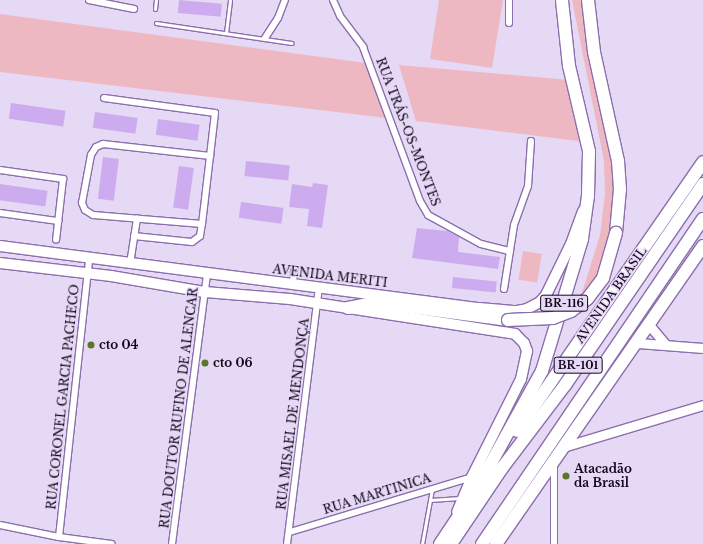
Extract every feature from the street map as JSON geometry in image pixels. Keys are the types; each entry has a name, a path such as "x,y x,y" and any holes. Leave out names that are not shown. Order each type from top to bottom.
{"highway":[{"name":"BR-116","path":"468,496 542,371 574,271 588,196 589,151 569,66 562,0"},
{"path":"348,308 373,303 388,304 508,320 553,318 571,311 588,298 603,278 616,233 620,189 618,161 594,52 588,0"},
{"name":"AVENIDA BRASIL","path":"440,544 452,526 468,496 703,162"},
{"name":"AVENIDA BRASIL","path":"451,544 502,468 565,386 703,184"},
{"name":"BR-101","path":"482,544 703,219"},
{"name":"BR-101","path":"529,474 603,383 630,354 703,246"},
{"path":"496,544 630,354"}],"main road":[{"name":"AVENIDA MERITI","path":"0,246 479,308 527,309 540,302 552,286 588,196"},
{"path":"0,264 88,274 205,292 290,299 348,308"},
{"name":"AVENIDA BRASIL","path":"348,308 515,334 524,343 527,351 522,379 472,477 468,496"}],"street":[{"path":"89,0 134,9"},
{"path":"265,38 278,18 285,0"},
{"name":"RUA TRÁS-OS-MONTES","path":"333,0 340,16 363,47 420,201 428,215 481,244 510,251"},
{"path":"509,0 509,23"},
{"path":"104,98 215,112 200,236 192,242 134,236"},
{"path":"504,289 514,225 528,186 531,141"},
{"path":"202,224 93,215 85,210 84,196 91,154 96,147 103,144 210,156"},
{"path":"0,170 61,178 64,182 56,240"},
{"path":"0,213 58,221"},
{"path":"130,264 137,219"},
{"name":"RUA CORONEL GARCIA PACHECO","path":"59,537 89,258"},
{"path":"293,284 294,271"},
{"name":"RUA DOUTOR RUFINO DE ALENCAR","path":"172,544 207,274"},
{"name":"RUA MISAEL DE MENDONÇA","path":"287,544 290,532 319,287"},
{"path":"650,326 665,344"},
{"path":"638,343 703,348"},
{"path":"564,447 703,405"},
{"path":"554,461 554,544"},
{"name":"RUA MARTINICA","path":"290,532 472,477"},
{"path":"0,525 59,537 112,544"}],"lane":[{"path":"155,9 156,0"},
{"path":"226,33 230,0"},
{"path":"156,23 292,43"},
{"path":"422,544 432,489"},
{"path":"430,500 468,496"}],"shaded area":[{"path":"439,0 503,0 492,68 430,59"},
{"path":"572,0 585,0 618,176 613,231 593,283 581,296 600,235 605,194 604,161"},
{"path":"0,14 366,63 387,118 0,72"},
{"path":"399,65 569,80 586,142 416,121"},
{"path":"523,251 542,254 537,283 518,280"}],"building":[{"path":"179,0 222,4 221,17 178,13"},
{"path":"11,103 65,111 63,126 9,119"},
{"path":"95,112 138,118 135,134 93,128"},
{"path":"158,119 200,125 197,141 156,135"},
{"path":"103,157 119,159 114,201 98,199"},
{"path":"246,161 290,166 288,181 244,176"},
{"path":"179,166 194,168 188,210 173,208"},
{"path":"313,183 328,185 322,228 307,226 309,209 289,207 292,184 312,187"},
{"path":"0,184 48,191 45,207 0,200"},
{"path":"241,202 284,208 281,224 239,218"},
{"path":"417,228 447,231 459,237 458,252 500,257 498,269 412,258"},
{"path":"453,277 497,282 496,293 452,288"}],"place":[{"name":"cto 04","path":"91,345"},
{"name":"cto 06","path":"205,363"},
{"name":"Atacadão da Brasil","path":"566,476"}]}
